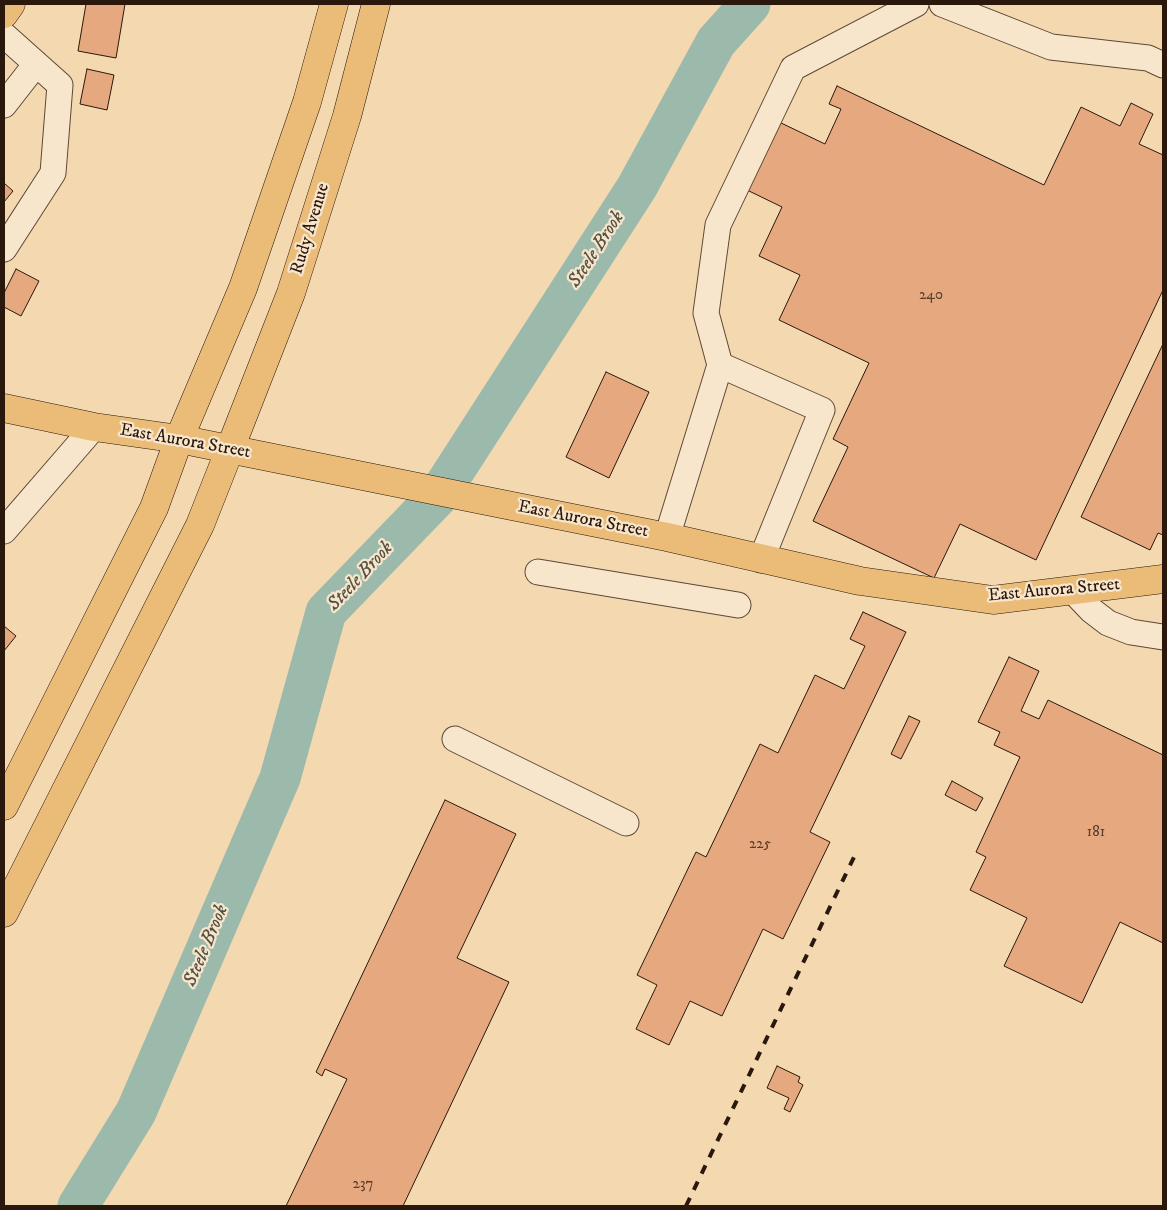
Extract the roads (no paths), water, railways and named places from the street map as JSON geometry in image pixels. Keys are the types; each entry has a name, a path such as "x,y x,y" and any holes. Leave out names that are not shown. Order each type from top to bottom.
{"main road":[{"path":"4,14 11,4"},
{"path":"4,806 154,508 178,439 242,288 307,102 334,4"},
{"name":"Rudy Avenue","path":"4,913 200,525 291,293 346,116 376,4"},
{"name":"East Aurora Street","path":"4,408 94,426 230,449 666,537 860,581 993,600 1163,579"}],"street":[{"path":"666,537 720,365 706,312 718,225 793,68 916,4"},
{"path":"942,4 1051,46 1148,58 1163,65"},
{"path":"4,35 60,85 53,173 4,249"},
{"path":"4,105 36,64"},
{"path":"720,365 822,410 762,560"},
{"path":"4,531 94,426"},
{"path":"538,572 738,606"},
{"path":"1073,590 1091,610 1108,623 1131,632 1163,637"},
{"path":"455,739 626,823"}],"waterway":[{"name":"Steele Brook","path":"78,1206 136,1112 280,778 326,612 438,496 637,187 716,42 750,4"}],"railway":[{"path":"686,1206 855,855"}]}
